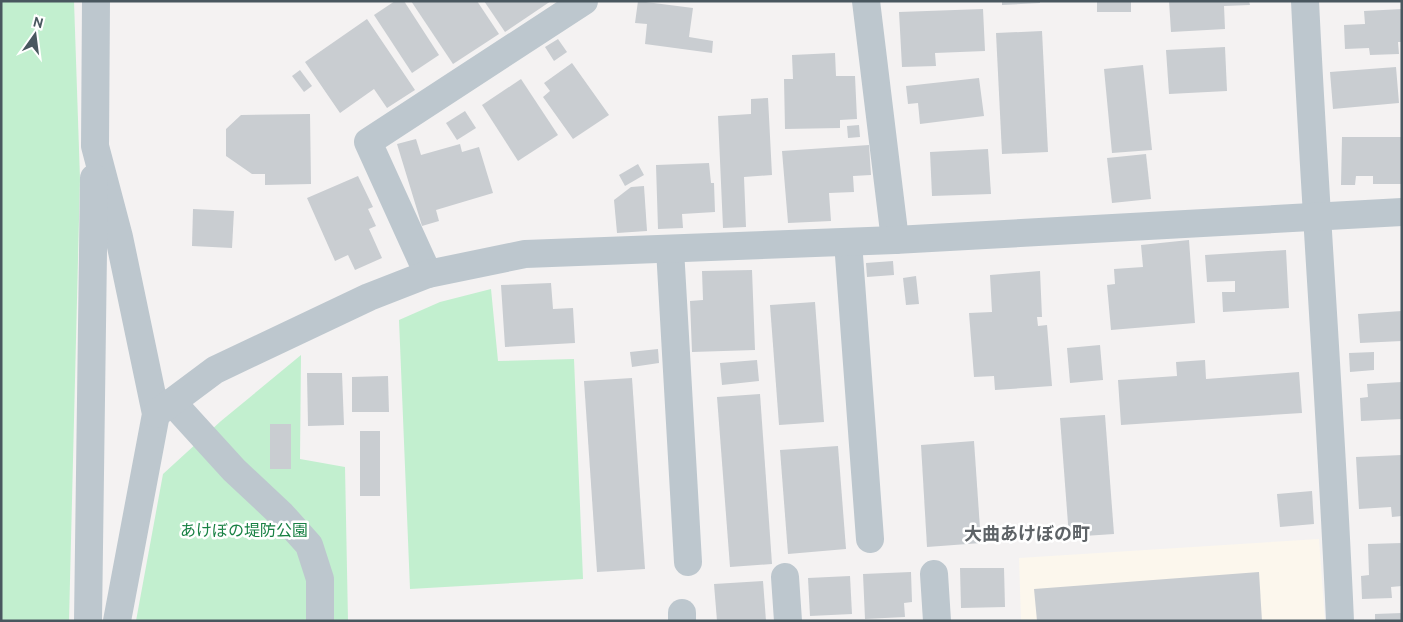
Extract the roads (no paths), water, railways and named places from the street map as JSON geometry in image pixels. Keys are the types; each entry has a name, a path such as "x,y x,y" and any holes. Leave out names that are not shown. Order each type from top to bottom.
{"street":[{"path":"88,621 96,1"},
{"path":"428,274 368,142 584,1"},
{"path":"866,1 895,240"},
{"path":"1305,1 1340,621"},
{"path":"95,146 164,408 117,621"},
{"path":"164,408 215,370 369,297 428,274 525,254 895,240 1402,212"},
{"path":"848,242 870,539"},
{"path":"670,249 688,562"},
{"path":"164,408 282,515 309,545 320,580 320,621"},
{"path":"934,574 937,621"},
{"path":"785,577 788,621"}],"district":[{"name":"大曲あけぼの町","path":"1027,534"}],"park label":[{"name":"あけぼの堤防公園","path":"244,530"}]}
